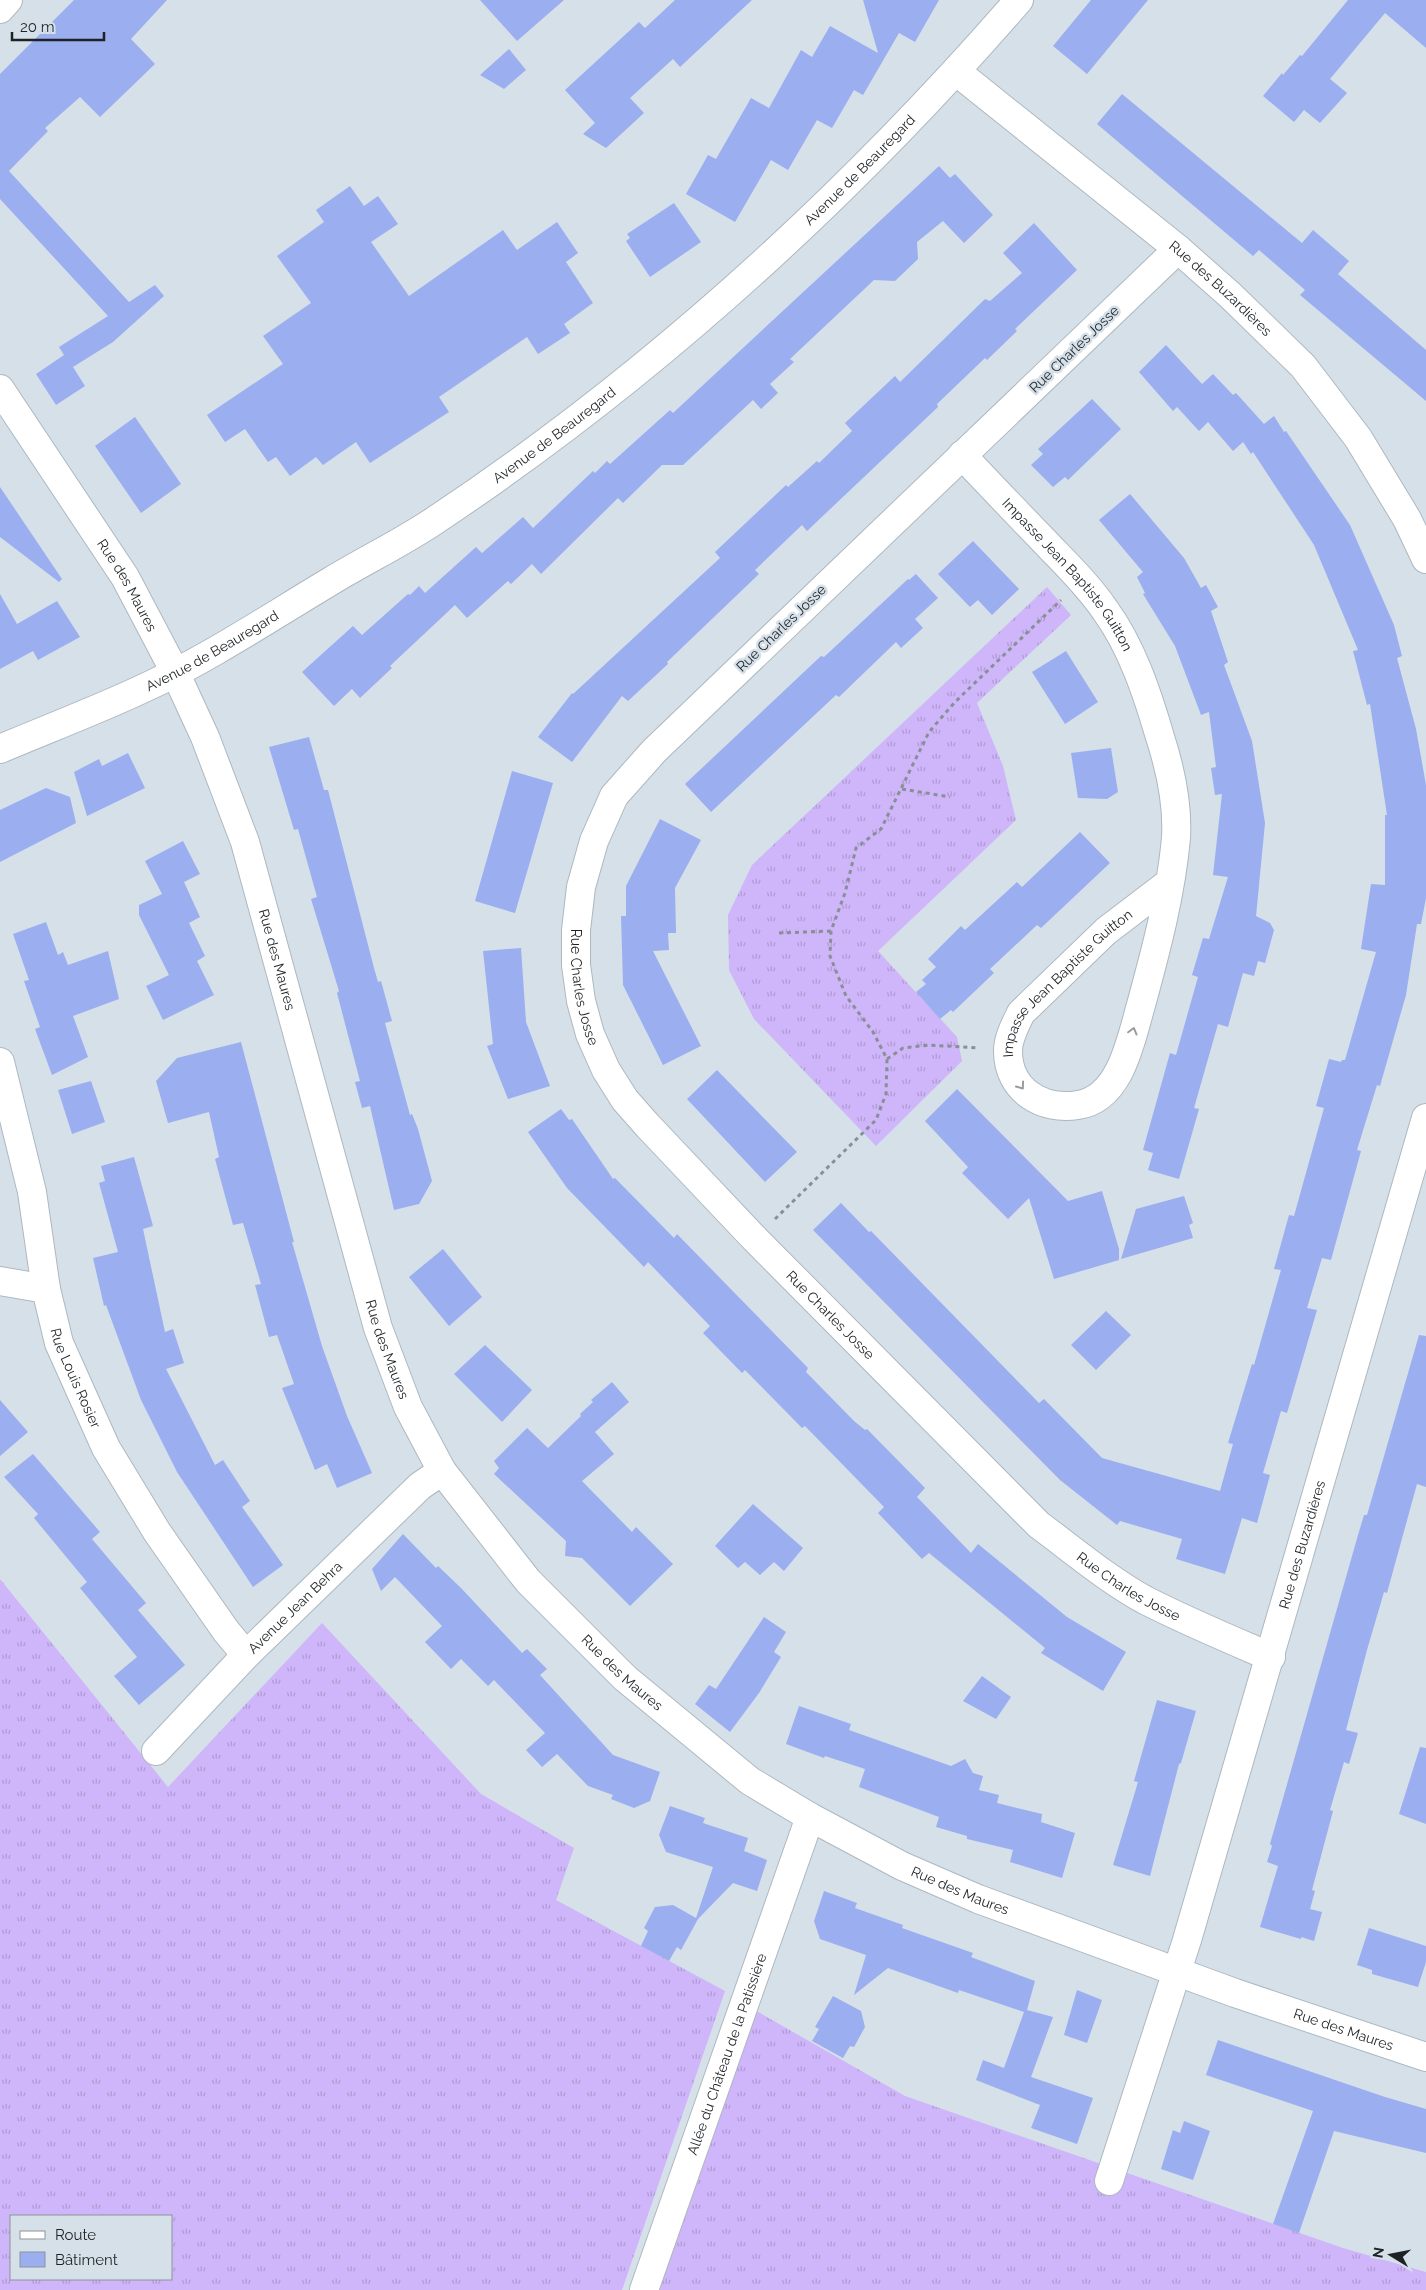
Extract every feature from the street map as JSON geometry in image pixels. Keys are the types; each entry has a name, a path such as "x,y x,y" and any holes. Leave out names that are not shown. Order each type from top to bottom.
{"street":[{"path":"0,9 8,0"},
{"name":"Avenue de Beauregard","path":"0,749 144,688 175,672 428,525 554,438 677,340 815,216 957,72 1019,0"},
{"name":"Rue des Buzardières","path":"957,72 1178,249 1230,295 1303,366 1358,438 1407,519 1426,559"},
{"name":"Rue Charles Josse","path":"1178,249 654,751 614,796 594,841 584,878 576,930 576,965 581,1001 590,1034 606,1070 625,1100 755,1239 1039,1525 1087,1561 1144,1599 1271,1657"},
{"name":"Rue des Maures","path":"0,389 125,577 175,672 205,737 245,842 378,1328 408,1407 442,1471 528,1582 625,1678 750,1781 810,1817 902,1866 978,1899 1178,1973 1426,2057"},
{"name":"Impasse Jean Baptiste Guitton","path":"962,455 1082,580 1106,611 1134,659 1166,757 1174,805 1176,836 1169,883 1155,952 1126,1059 1116,1077 1104,1092 1085,1104 1065,1108 1043,1103 1023,1091 1011,1071 1008,1049 1013,1029 1021,1013 1106,931 1169,883"},
{"name":"Rue Louis Rosier","path":"0,1062 32,1192 46,1289 59,1343 106,1448 157,1532 226,1632 246,1655"},
{"name":"Rue des Buzardières","path":"1178,1973 1426,1118"},
{"path":"0,1281 46,1289"},
{"name":"Avenue Jean Behra","path":"156,1751 246,1655 420,1486 442,1471"},
{"name":"Allée du Château de la Patissière","path":"644,2290 810,1817"},
{"path":"1109,2181 1178,1973"}],"path":[{"path":"755,1239 876,1120 886,1094 887,1058 873,1032 846,996 830,956 831,931 845,893 856,848 881,829 929,732 955,702 1082,580"},
{"path":"902,789 950,797"},
{"path":"779,933 831,931"},
{"path":"887,1058 903,1048 929,1045 1008,1049"}],"green space":[{"path":"1047,587 1071,615 977,703 1003,766 1016,820 878,951 957,1037 962,1061 876,1146 754,1019 729,970 728,915 752,865"},
{"path":"0,1579 168,1787 322,1623 481,1794 574,1848 556,1900 725,1991 622,2290 0,2290"},
{"path":"753,2009 905,2096 1343,2248 1426,2272 1426,2290 658,2290"}],"building":[{"path":"74,0 167,0 131,39 155,64 100,117 80,97 45,128 48,131 9,171 129,302 155,285 164,296 113,342 73,367 85,386 56,405 36,374 64,355 59,347 108,316 0,199 0,74"},
{"path":"480,0 564,0 517,41"},
{"path":"675,0 752,0 680,67 673,59 630,98 644,113 606,148 583,134 595,123 565,90 639,22 645,28"},
{"path":"863,0 939,0 915,42 899,33 863,95 854,90 832,128 817,120 788,170 771,160 735,222 686,194 708,155 716,159 751,98 769,108 801,50 812,57 830,26 878,53"},
{"path":"1091,0 1148,0 1087,74 1053,46"},
{"path":"1348,0 1426,0 1426,48 1385,13 1330,79 1347,93 1320,123 1304,110 1294,122 1263,96 1282,73 1283,75 1300,55 1302,56"},
{"path":"509,49 526,70 504,89 480,75"},
{"path":"1122,94 1302,243 1313,230 1349,261 1338,274 1426,350 1426,401 1300,295 1305,290 1259,250 1253,256 1097,124"},
{"path":"939,166 950,178 955,174 993,215 964,243 943,221 917,242 918,259 895,281 874,280 790,359 794,362 770,384 778,393 761,409 753,400 683,465 662,465 623,503 618,498 541,574 532,564 511,584 508,581 467,618 455,605 390,666 392,668 360,698 352,689 334,706 302,672 353,626 362,635 408,594 410,595 419,586 425,593 476,547 482,553 523,517 533,528 593,471 595,473 607,461 610,464 670,410 673,413"},
{"path":"350,186 364,206 378,196 398,224 371,242 409,296 503,230 517,250 557,222 578,253 566,262 593,303 564,324 570,333 538,354 527,337 439,397 449,412 370,463 356,442 323,465 316,457 290,476 276,457 268,462 245,429 225,442 207,415 283,364 263,336 311,303 277,256 324,222 316,210"},
{"path":"674,203 701,242 650,277 626,241 630,238 627,234"},
{"path":"1034,223 1077,270 1015,329 1017,331 987,360 985,358 937,404 938,407 807,531 802,525 755,570 759,574 667,662 668,664 628,701 622,696 572,762 538,737 572,693 720,558 715,552 786,485 788,487 817,461 819,463 852,431 845,423 895,376 900,382 985,299 990,301 1022,273 1003,253"},
{"path":"1166,345 1202,384 1213,374 1233,395 1236,393 1264,424 1274,416 1350,525 1394,625 1402,656 1397,658 1416,729 1426,785 1426,898 1421,924 1417,924 1406,995 1380,1086 1377,1085 1357,1150 1361,1151 1331,1260 1322,1258 1307,1308 1317,1310 1287,1413 1281,1411 1263,1473 1270,1475 1257,1523 1242,1518 1225,1574 1176,1559 1182,1539 1120,1521 1117,1525 1060,1480 813,1230 841,1203 869,1232 871,1231 1039,1403 1044,1399 1102,1458 1220,1491 1233,1444 1228,1443 1252,1364 1254,1365 1281,1270 1274,1269 1289,1215 1294,1216 1324,1108 1316,1106 1329,1059 1341,1062 1345,1060 1376,952 1361,949 1371,884 1385,885 1385,815 1387,815 1370,704 1367,705 1353,651 1358,650 1314,545 1253,452 1251,454 1243,442 1233,451 1208,422 1199,431 1177,407 1173,411 1139,372"},
{"path":"1092,399 1121,429 1068,480 1065,477 1053,487 1031,465 1043,454 1038,449"},
{"path":"135,417 181,484 141,513 95,446"},
{"path":"0,487 62,579 59,582 0,537"},
{"path":"1130,494 1184,558 1201,588 1206,585 1218,607 1211,611 1228,662 1224,665 1252,741 1265,823 1256,916 1270,923 1274,930 1265,963 1258,961 1254,976 1243,973 1228,1027 1218,1024 1194,1108 1199,1109 1179,1179 1148,1170 1153,1153 1143,1150 1170,1053 1176,1055 1198,977 1192,975 1203,938 1209,939 1228,877 1213,875 1222,794 1215,795 1211,768 1216,767 1209,712 1201,715 1175,646 1143,594 1145,593 1137,577 1143,572 1099,520"},
{"path":"973,541 1019,589 992,615 978,600 970,607 938,574"},
{"path":"916,574 938,598 915,619 923,628 901,648 896,642 839,697 836,695 711,812 685,784 821,656 824,657 908,579"},
{"path":"0,594 17,624 57,601 80,637 38,660 33,651 0,669"},
{"path":"1066,651 1098,702 1065,724 1032,672"},
{"path":"309,737 324,790 328,790 374,968 378,982 381,981 392,1021 385,1023 410,1115 412,1114 418,1129 432,1181 419,1204 394,1210 370,1106 362,1108 355,1082 360,1081 337,993 339,991 311,899 317,897 298,829 294,830 269,747"},
{"path":"1111,748 1118,792 1107,799 1078,798 1071,753"},
{"path":"128,753 145,788 87,816 74,772 99,759 102,766"},
{"path":"512,771 553,783 515,913 475,901"},
{"path":"46,788 70,797 76,823 0,862 0,810"},
{"path":"660,819 701,840 675,888 676,933 668,933 669,950 653,951 701,1046 663,1065 623,985 621,916 626,916 626,886"},
{"path":"1080,832 1110,863 1041,928 1037,925 990,969 994,973 953,1012 951,1010 940,1019 916,992 926,984 922,980 936,967 928,959 961,926 965,930 1017,882 1022,887"},
{"path":"183,841 200,874 184,882 200,917 189,923 205,956 197,961 214,995 163,1020 146,986 169,975 139,915 139,905 162,894 145,861"},
{"path":"46,922 58,955 63,952 68,965 108,951 119,999 73,1016 88,1057 52,1075 35,1029 40,1027 24,981 29,980 13,934"},
{"path":"521,948 526,1022 550,1086 508,1099 487,1046 493,1044 483,951"},
{"path":"241,1042 294,1242 292,1242 322,1346 347,1416 372,1473 337,1488 327,1464 315,1470 282,1388 294,1384 277,1335 269,1337 255,1285 261,1284 243,1223 233,1225 215,1159 219,1157 209,1112 168,1123 156,1081 177,1058"},
{"path":"717,1070 797,1152 765,1182 687,1099"},
{"path":"91,1081 105,1122 72,1134 58,1090"},
{"path":"957,1089 1068,1201 1102,1191 1119,1249 1119,1260 1054,1279 1029,1198 1008,1219 962,1173 968,1167 925,1121"},
{"path":"561,1109 569,1120 572,1119 613,1179 615,1178 674,1238 677,1234 808,1368 806,1372 854,1421 865,1430 867,1429 925,1488 917,1497 971,1553 978,1544 1067,1617 1126,1652 1103,1691 1041,1653 1045,1648 929,1553 922,1559 878,1513 884,1507 805,1426 802,1428 745,1370 742,1373 703,1333 710,1326 648,1262 644,1267 567,1188 528,1132"},
{"path":"134,1157 153,1226 143,1229 165,1332 173,1329 184,1363 166,1369 215,1465 223,1460 250,1501 242,1507 283,1565 253,1587 177,1472 141,1400 106,1305 104,1306 93,1258 118,1252 99,1183 105,1181 101,1166"},
{"path":"1184,1196 1193,1223 1189,1225 1193,1238 1121,1259 1136,1209"},
{"path":"443,1249 482,1297 449,1326 409,1277"},
{"path":"1106,1311 1131,1335 1096,1370 1071,1345"},
{"path":"1419,1335 1426,1336 1426,1487 1417,1484 1387,1593 1384,1592 1367,1650 1346,1730 1358,1733 1349,1764 1344,1762 1330,1810 1333,1811 1312,1890 1315,1891 1310,1909 1322,1912 1314,1941 1301,1937 1301,1939 1260,1927 1278,1866 1267,1862 1272,1846 1270,1844 1358,1535 1364,1515 1367,1515"},
{"path":"485,1345 532,1390 502,1422 454,1374"},
{"path":"612,1382 629,1402 595,1432 614,1454 582,1481 632,1532 636,1527 673,1564 630,1606 582,1558 565,1556 566,1541 494,1474 499,1468 494,1461 527,1428 548,1448 581,1416 580,1414 593,1402 591,1400"},
{"path":"0,1400 28,1432 0,1456"},
{"path":"33,1454 100,1532 92,1539 146,1603 138,1610 185,1665 139,1705 114,1676 137,1657 80,1588 87,1582 34,1518 38,1514 4,1477"},
{"path":"753,1504 803,1548 784,1571 774,1562 760,1575 745,1562 738,1568 715,1546"},
{"path":"403,1534 436,1568 438,1566 461,1588 522,1653 527,1649 547,1669 540,1675 613,1755 660,1772 650,1801 634,1808 611,1799 613,1795 588,1786 557,1754 542,1767 526,1750 545,1733 494,1680 488,1686 461,1659 451,1669 425,1642 442,1626 395,1577 381,1591 372,1569"},
{"path":"764,1617 786,1632 774,1652 781,1657 759,1693 730,1732 695,1704 709,1685 716,1689"},
{"path":"982,1676 1011,1697 996,1719 963,1701"},
{"path":"1157,1700 1196,1711 1181,1763 1179,1764 1150,1876 1113,1865 1138,1782 1134,1781"},
{"path":"799,1706 851,1724 849,1730 951,1766 965,1759 973,1773 983,1776 979,1790 999,1795 997,1803 1042,1814 1041,1822 1075,1833 1062,1878 1010,1862 1013,1850 967,1839 967,1836 936,1827 939,1817 859,1787 865,1769 825,1756 824,1758 786,1744"},
{"path":"1420,1747 1426,1748 1426,1824 1399,1814"},
{"path":"670,1806 705,1818 703,1823 748,1838 744,1851 767,1860 757,1891 733,1883 698,1919 681,1950 677,1947 669,1961 641,1946 648,1931 644,1928 655,1907 673,1905 696,1918 713,1867 666,1852 659,1835"},
{"path":"824,1891 857,1903 855,1908 903,1925 902,1928 973,1953 971,1957 1035,1981 1027,2010 1053,2017 1031,2077 1093,2098 1077,2144 1031,2128 1040,2105 976,2080 983,2060 1004,2068 1024,2012 959,1990 958,1993 888,1968 854,1995 866,1955 820,1939 814,1921"},
{"path":"1369,1928 1426,1946 1426,1962 1418,1987 1372,1974 1372,1970 1357,1965"},
{"path":"1077,1990 1102,2000 1087,2043 1064,2035"},
{"path":"833,1996 861,2011 865,2027 854,2047 850,2046 843,2058 812,2041 819,2029 815,2027"},
{"path":"1218,2040 1385,2097 1426,2109 1426,2153 1334,2131 1299,2233 1273,2224 1313,2111 1206,2075"},
{"path":"1184,2121 1210,2131 1193,2180 1161,2169 1173,2130 1180,2133"}]}
